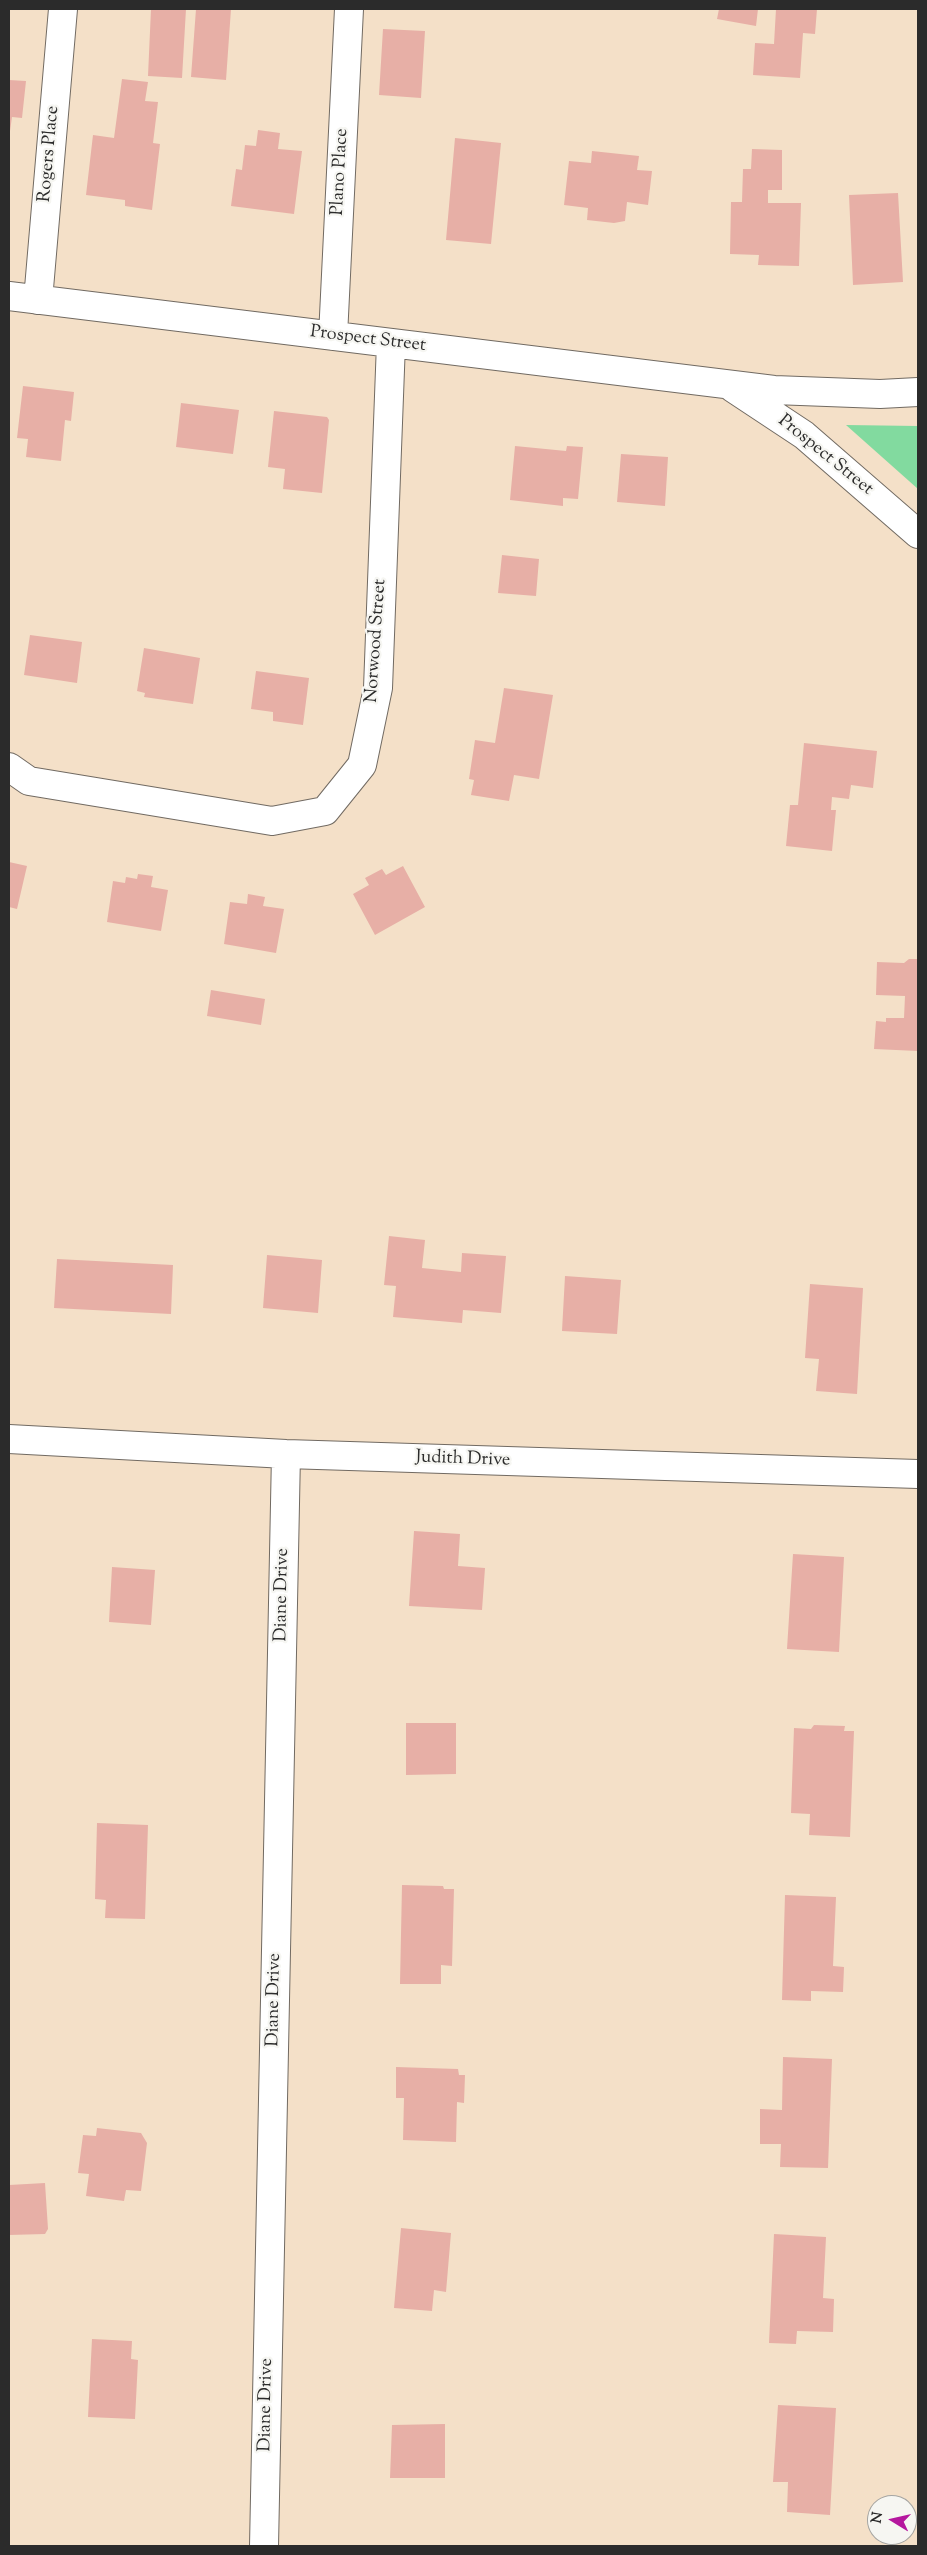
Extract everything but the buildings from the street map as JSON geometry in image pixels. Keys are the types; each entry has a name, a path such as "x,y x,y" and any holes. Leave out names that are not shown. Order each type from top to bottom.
{"street":[{"name":"Rogers Place","path":"38,300 63,9"},
{"name":"Plano Place","path":"333,336 349,9"},
{"name":"Prospect Street","path":"9,296 774,390 880,394 918,392"},
{"name":"Norwood Street","path":"9,767 28,782 272,821 324,811 362,765 378,688 391,343"},
{"name":"Prospect Street","path":"728,384 804,435 918,534"},
{"name":"Judith Drive","path":"9,1439 286,1454 918,1474"},
{"name":"Diane Drive","path":"264,2546 286,1454"}],"green space":[{"path":"846,425 918,426 918,489"}]}
